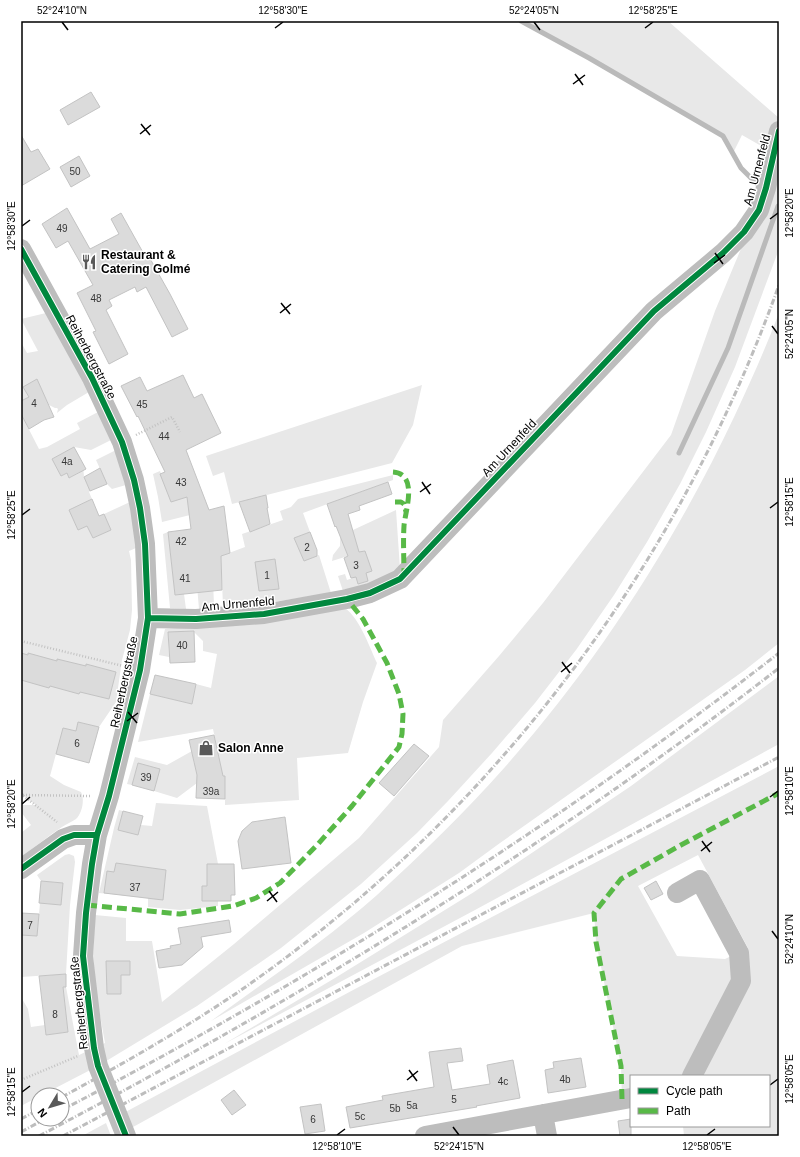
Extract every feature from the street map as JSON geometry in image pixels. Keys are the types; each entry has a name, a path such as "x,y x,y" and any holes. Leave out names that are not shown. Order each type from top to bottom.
{"street":[{"name":"Am Urnenfeld","path":"148,618 196,619 264,614 347,599 370,593 400,579 654,311 712,262 744,232 759,210 766,188 779,131"},
{"name":"Reiherbergstraße","path":"21,249 92,378 122,442 134,480 145,544 148,618 140,670 91,868 86,913 84,956 94,1048 98,1066 126,1136"},
{"path":"21,870 63,839 74,835 98,835"},
{"path":"677,893 700,880 739,953 741,981 693,1075"},
{"path":"425,1136 630,1098"},
{"path":"543,1114 547,1136"}],"path":[{"path":"122,442 172,417 180,432"},
{"path":"21,641 129,668"},
{"path":"22,795 109,796"},
{"path":"22,795 74,835"},
{"path":"21,1080 71,1059"}],"shaded area":[{"path":"521,21 668,21 779,118 779,123 771,143 763,147 742,135 733,153 723,136 589,58"},
{"path":"779,146 779,249 735,367 706,432 680,484 647,542 614,595 576,650 535,703 492,753 417,833 361,884 281,948 197,1006 98,1066 57,1087 30,1087 30,1101 21,1106 21,997 28,1009 31,1027 45,1025 46,1035 68,1032 64,999 52,988 66,987 79,1055 105,1043 96,993 93,954 95,915 126,918 126,941 152,941 162,1002 234,944 359,838 439,747 443,720 543,603 671,435 715,311 753,220"},
{"path":"46,313 89,392 67,405 57,413 58,409 49,405 37,380 23,387 29,397 21,401 21,345 22,344 27,353 38,351 21,319"},
{"path":"779,313 779,643 745,670 459,873 364,933 211,1021 316,944 377,895 427,848 490,784 572,686 632,599 687,509 735,415"},
{"path":"422,385 413,425 392,463 232,504 224,472 213,476 206,456"},
{"path":"98,412 111,440 91,450 74,447 52,459 61,476 67,473 70,478 79,473 77,468 83,464 84,477 92,499 69,510 78,530 87,526 93,538 111,530 104,514 130,502 136,548 129,551 131,560 132,610 130,630 122,660 116,702 99,727 78,722 76,731 56,754 50,776 64,785 81,792 83,802 80,813 76,819 57,830 21,857 21,833 31,825 21,812 21,805 36,805 21,794 21,414 39,449 47,447 80,429 77,423"},
{"path":"116,450 126,485 112,489 107,484 96,460"},
{"path":"160,471 171,502 202,491 206,511 162,522 153,474"},
{"path":"393,475 393,480 303,513 310,532 294,538 304,561 319,555 331,593 223,610 199,609 195,561 212,558 214,605 223,606 221,556 245,547 242,534 283,520 280,511 291,507 298,499"},
{"path":"396,510 400,569 369,586 343,591 338,576 345,574 347,580 371,571 364,551 332,561 333,555 340,546 340,536"},
{"path":"168,532 175,595 184,594 186,609 170,608 163,534"},
{"path":"345,608 360,626 377,663 363,702 348,753 297,758 299,800 225,805 225,776 197,776 197,783 177,798 154,791 159,769 138,763 132,785 127,784 135,757 167,765 192,751 194,763 219,757 213,729 138,742 150,694 192,704 196,684 211,688 217,654 203,651 203,641 193,631 168,633 169,657 159,655 165,629 264,620"},
{"path":"779,676 779,744 475,910 224,1044 335,978 474,892 631,786"},
{"path":"779,766 779,1136 684,1136 683,1127 770,1127 770,1075 630,1075 630,1098 622,1099 621,1066 596,942 594,913 462,946 124,1132 118,1116 355,989","holes":["698,855 748,948 725,959 677,956 638,886"]},
{"path":"156,803 207,806 218,864 207,864 207,886 202,886 202,901 218,901 218,906 180,910 148,907 148,898 99,893 119,810 123,811 119,829 138,834 141,825 152,826"},
{"path":"69,854 74,856 75,862 70,905 66,974 21,977 21,935 37,936 40,903 61,905 63,883 41,881 37,875 65,855"},
{"path":"106,1123 111,1136 82,1136"}],"building":[{"path":"91,92 100,107 68,125 60,110"},
{"path":"21,135 31,152 38,149 50,169 21,186"},
{"path":"79,156 90,176 71,187 60,167"},
{"path":"67,208 90,249 119,234 111,219 121,213 145,256 148,255 188,329 172,337 146,287 137,292 135,287 109,300 112,306 106,310 128,354 109,364 93,332 96,331 77,293 93,285 68,241 56,248 42,224"},
{"path":"183,375 194,398 202,394 221,433 186,450 209,510 224,506 230,553 221,556 222,590 175,595 168,532 191,529 187,497 171,502 160,474 165,472 138,416 137,417 121,386 140,377 147,391"},
{"path":"37,379 54,417 44,420 29,429 21,414 21,401 29,397 23,387"},
{"path":"74,447 86,469 69,478 67,473 61,476 52,459"},
{"path":"100,468 107,484 90,491 84,477"},
{"path":"388,482 392,494 359,506 360,510 348,514 359,552 365,551 372,571 366,573 368,581 358,584 356,577 351,578 344,558 348,556 327,504"},
{"path":"266,495 270,524 250,532 239,502"},
{"path":"92,499 99,516 104,514 111,530 93,538 87,526 78,530 69,510"},
{"path":"310,532 317,550 317,556 304,561 294,538"},
{"path":"275,559 279,589 259,591 255,562"},
{"path":"194,631 195,662 170,663 168,632"},
{"path":"21,653 28,655 28,653 57,661 57,659 86,666 86,664 116,672 109,699 80,692 79,694 50,686 49,688 21,680"},
{"path":"155,675 196,684 192,704 150,694"},
{"path":"78,722 99,727 89,763 56,754 63,728 76,731"},
{"path":"214,735 223,776 225,776 225,799 196,798 197,775 189,740"},
{"path":"414,744 429,756 394,796 379,783"},
{"path":"138,763 160,769 154,791 132,785"},
{"path":"123,811 143,816 138,835 118,830"},
{"path":"285,817 291,863 242,869 238,841 242,831 252,822"},
{"path":"116,863 166,870 163,900 104,893 107,871 114,872"},
{"path":"207,864 234,864 235,895 231,895 231,901 202,901 202,886 207,886"},
{"path":"41,881 63,883 61,905 39,903"},
{"path":"656,881 663,894 651,900 644,888"},
{"path":"21,913 39,914 37,936 21,935"},
{"path":"229,920 231,932 201,937 203,947 182,965 159,968 156,951 181,944 178,928"},
{"path":"106,961 130,961 130,975 121,975 121,994 107,994"},
{"path":"66,974 66,987 63,987 68,1032 46,1035 39,976"},
{"path":"461,1048 463,1061 447,1063 452,1090 490,1084 487,1065 513,1060 520,1098 476,1106 477,1107 350,1128 346,1107 383,1100 382,1096 434,1087 429,1052"},
{"path":"581,1058 586,1087 548,1093 545,1070 554,1068 553,1062"},
{"path":"234,1090 246,1105 232,1115 221,1100"},
{"path":"321,1104 325,1131 305,1134 300,1107"},
{"path":"630,1119 631,1136 620,1136 618,1121"}],"waterway":[{"path":"521,21 589,58 723,136 741,168 759,186"},
{"path":"679,453 728,348 778,206"}],"railway":[{"path":"70,1092 154,1045 222,1003 334,920 418,845 496,765 566,678 630,587 687,491 737,390 779,285"},
{"path":"70,1106 156,1060 248,1008 431,898 520,840 608,779 779,653"},
{"path":"39,1136 231,1031 326,976 419,918 602,798 779,668"},
{"path":"63,1136 779,757"},
{"path":"21,1119 30,1114"},
{"path":"21,1132 30,1127"}],"marked path":[{"path":"393,472 401,474 406,479 409,494 404,532 404,576"},
{"path":"395,502 401,502 404,504 406,512"},
{"path":"87,905 180,914 233,906 256,898 280,883 352,806 399,747 402,734 403,714 399,694 387,663 363,619 347,599"},
{"path":"622,1099 621,1066 596,942 594,913 621,879 779,793"}],"cycle path":[{"path":"148,618 196,619 264,614 347,599 370,593 400,579 654,311 723,253 744,232 759,210 766,188 779,131"},
{"path":"21,249 92,378 122,442 134,480 145,544 148,618 140,670 109,796 97,835 86,913 83,956 94,1048 98,1066 126,1136"},
{"path":"21,869 63,839 74,835 97,835"}],"place":[{"name":"Restaurant & Catering Golmé","path":"89,262"},
{"name":"Salon Anne","path":"206,748"}]}
